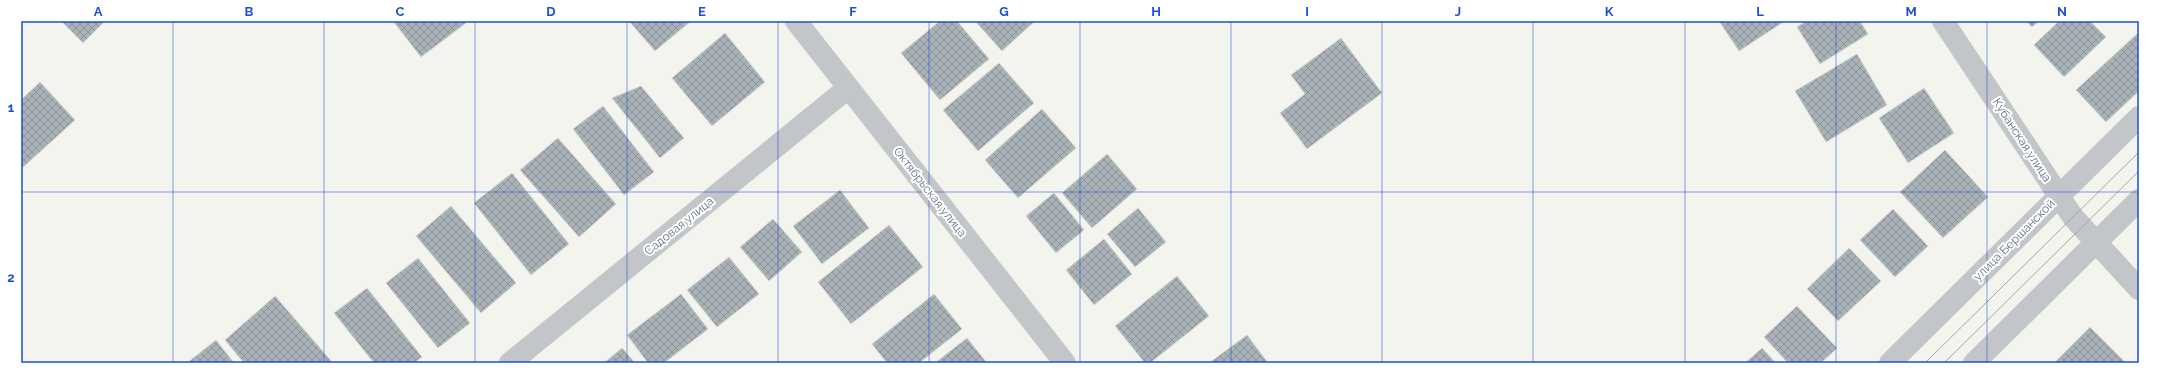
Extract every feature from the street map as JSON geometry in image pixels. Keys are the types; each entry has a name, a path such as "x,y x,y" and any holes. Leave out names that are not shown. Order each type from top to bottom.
{"street":[{"name":"Октябрьская улица","path":"796,21 1065,363"},
{"name":"Кубанская улица","path":"1943,21 2073,217 2095,243 2139,289"},
{"name":"Садовая улица","path":"510,363 848,88"},
{"name":"улица Бершанской","path":"1890,363 2139,117"},
{"path":"1974,363 2139,200"}],"building":[{"path":"61,21 105,21 83,43"},
{"path":"393,21 464,21 466,23 421,57"},
{"path":"629,21 691,21 655,51"},
{"path":"940,21 957,21 989,59 940,100 901,53"},
{"path":"975,21 1035,21 1002,51"},
{"path":"1719,21 1785,21 1739,51"},
{"path":"1806,21 1860,21 1868,34 1820,64 1797,27"},
{"path":"2026,21 2039,21 2032,27"},
{"path":"2059,21 2090,21 2106,37 2064,77 2034,45"},
{"path":"2139,32 2139,91 2106,122 2076,90"},
{"path":"725,33 765,82 712,126 672,78"},
{"path":"1341,38 1382,93 1307,149 1280,113 1305,94 1291,75"},
{"path":"1857,54 1887,105 1826,142 1795,91"},
{"path":"999,63 1034,103 978,151 943,110"},
{"path":"40,82 75,120 21,169 21,100"},
{"path":"641,86 684,138 660,158 612,98"},
{"path":"1924,88 1954,133 1908,163 1879,118"},
{"path":"603,106 654,172 624,195 573,129"},
{"path":"1042,109 1076,148 1018,198 985,160"},
{"path":"558,138 616,204 579,237 520,170"},
{"path":"1945,150 1988,197 1943,238 1900,192"},
{"path":"1107,154 1137,189 1092,228 1062,193"},
{"path":"512,173 569,244 531,275 474,203"},
{"path":"840,190 869,228 822,264 793,226"},
{"path":"1054,193 1084,230 1056,253 1026,216"},
{"path":"451,206 516,283 481,313 416,236"},
{"path":"1138,208 1166,242 1135,267 1107,234"},
{"path":"1893,209 1928,246 1895,277 1860,240"},
{"path":"773,219 802,252 769,281 740,247"},
{"path":"889,225 923,267 851,324 818,282"},
{"path":"1104,239 1132,274 1094,305 1066,270"},
{"path":"1849,248 1881,281 1838,321 1807,289"},
{"path":"729,257 759,294 717,327 687,290"},
{"path":"418,258 470,323 438,348 386,283"},
{"path":"1177,276 1209,316 1150,363 1145,363 1115,326"},
{"path":"367,288 422,357 414,363 374,363 334,313"},
{"path":"681,294 708,329 664,363 648,363 627,335"},
{"path":"934,294 962,329 919,363 887,363 872,344"},
{"path":"275,296 333,363 244,363 225,340"},
{"path":"1797,306 1837,348 1821,363 1788,363 1764,337"},
{"path":"2090,327 2126,363 2054,363"},
{"path":"1247,335 1268,363 1209,363"},
{"path":"967,338 987,363 935,363"},
{"path":"216,340 234,363 187,363"},
{"path":"622,348 635,363 604,363"},
{"path":"1762,348 1776,363 1745,363"}],"tram line":[{"path":"1925,363 2139,152"},
{"path":"1944,363 2139,171"}]}
